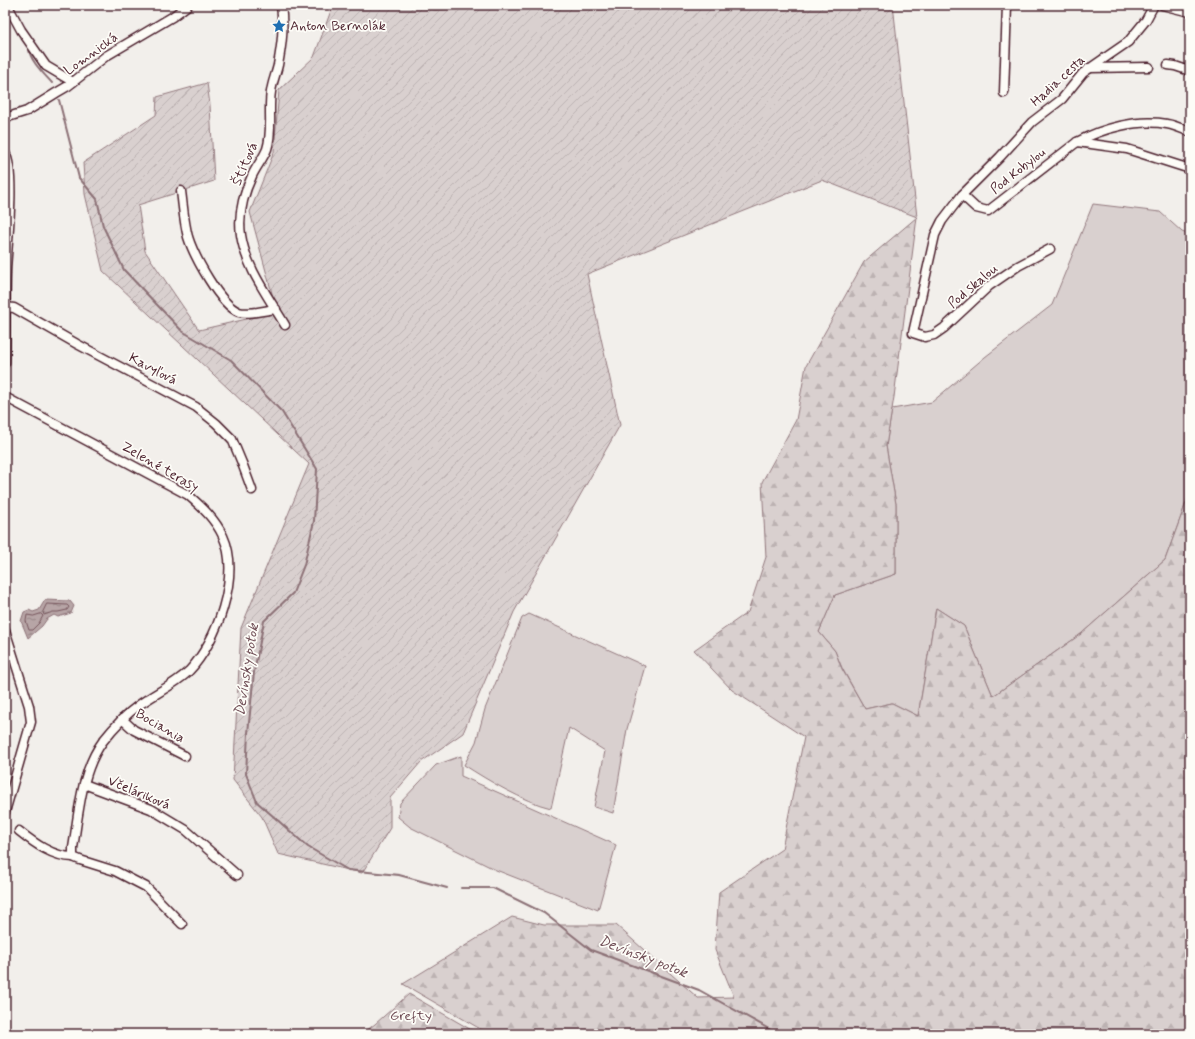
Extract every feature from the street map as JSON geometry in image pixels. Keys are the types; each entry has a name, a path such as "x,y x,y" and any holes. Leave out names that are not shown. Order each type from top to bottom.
{"street":[{"name":"Lomnická","path":"5,118 27,111 48,99 73,82 106,56 172,17 188,5"},
{"name":"Štítová","path":"281,5 283,32 278,66 271,91 269,139 267,149 260,164 252,175 246,192 242,208 241,228 249,262 263,290 285,324"},
{"path":"1004,93 1007,5"},
{"name":"Hadia cesta","path":"962,194 1000,157 1032,122 1062,99 1083,72 1128,42 1146,20 1154,5"},
{"path":"1162,5 1190,12"},
{"path":"5,6 8,6 21,30 46,66 73,82"},
{"path":"1168,65 1190,72"},
{"path":"1089,68 1149,67"},
{"name":"Pod Kobylou","path":"962,194 976,208 988,211 1077,142 1092,134 1145,122 1168,124 1190,132"},
{"path":"1077,142 1127,149 1190,169"},
{"path":"5,153 7,157 10,192 6,272 5,363"},
{"path":"181,191 183,214 188,238 216,292 235,310 241,313 276,309"},
{"name":"Pod skalou","path":"962,194 942,221 935,235 913,333 924,336 934,336 989,286 1018,266 1050,249"},
{"name":"Kavyľová","path":"6,307 14,308 77,344 196,407 216,423 232,439 252,490"},
{"name":"Zelené terasy","path":"5,398 188,495 202,506 214,521 223,538 227,555 229,573 223,609 213,636 201,657 172,685 141,703 122,719 102,742 90,765 84,784 73,848 73,857"},
{"path":"5,630 29,706 31,722 5,812"},
{"name":"Bociania","path":"122,719 134,730 185,756"},
{"name":"Včeláriková","path":"84,784 151,809 186,830 237,875"},
{"path":"19,831 43,848 115,871 146,887 182,924"}],"green space":[{"path":"333,5 411,5 435,10 496,5 893,5 917,217 822,180 587,274 620,425 514,612 463,733 421,762 390,798 390,828 362,873 278,854 262,817 233,780 241,628 309,464 103,271 85,194 83,163 156,115 157,97 207,83 210,105 214,181 138,205 145,251 199,330 277,312 250,212 274,152 279,90 314,57"},
{"path":"1093,204 1160,212 1182,232 1190,235 1190,492 1165,560 1081,634 993,696 964,626 936,608 918,716 892,703 865,709 842,668 835,651 819,632 835,595 896,574 896,504 886,446 892,409 932,402 985,357 1052,305"},
{"path":"917,217 894,397 886,446 896,504 896,574 835,595 819,632 835,651 842,669 865,709 892,703 918,716 936,608 964,626 993,696 1081,634 1165,560 1190,492 1190,1034 489,1034 403,984 512,917 544,925 616,925 698,998 734,997 715,950 719,892 782,849 804,737 732,690 694,650 748,612 766,557 762,482 796,420 806,366 864,262"},
{"path":"529,614 645,666 627,729 613,813 594,807 605,751 569,728 551,808 517,796 464,765 476,742 485,709 522,618"},
{"path":"461,756 461,776 616,845 598,910 496,870 410,827 398,817 400,803 436,765"},
{"name":"Grefty","path":"409,994 478,1034 362,1034"}],"water":[{"path":"45,600 70,601 74,606 71,613 58,617 54,615 47,619 42,626 28,638 21,621 24,612 29,610 33,612 39,610"}],"waterway":[{"name":"Devínsky potok","path":"29,48 34,62 52,83"},
{"name":"Devínsky potok","path":"59,100 79,178 97,199 103,226 124,270 182,331 231,360 282,412 317,469 314,521 304,565 293,593 264,621 254,672 248,733 246,774 257,802 308,847 348,870 399,875 447,888"},
{"name":"Devínsky potok","path":"461,888 493,888 544,913 591,950 699,990 769,1029 774,1034"}],"place":[{"name":"Anton Bernolák","path":"279,26"}]}
